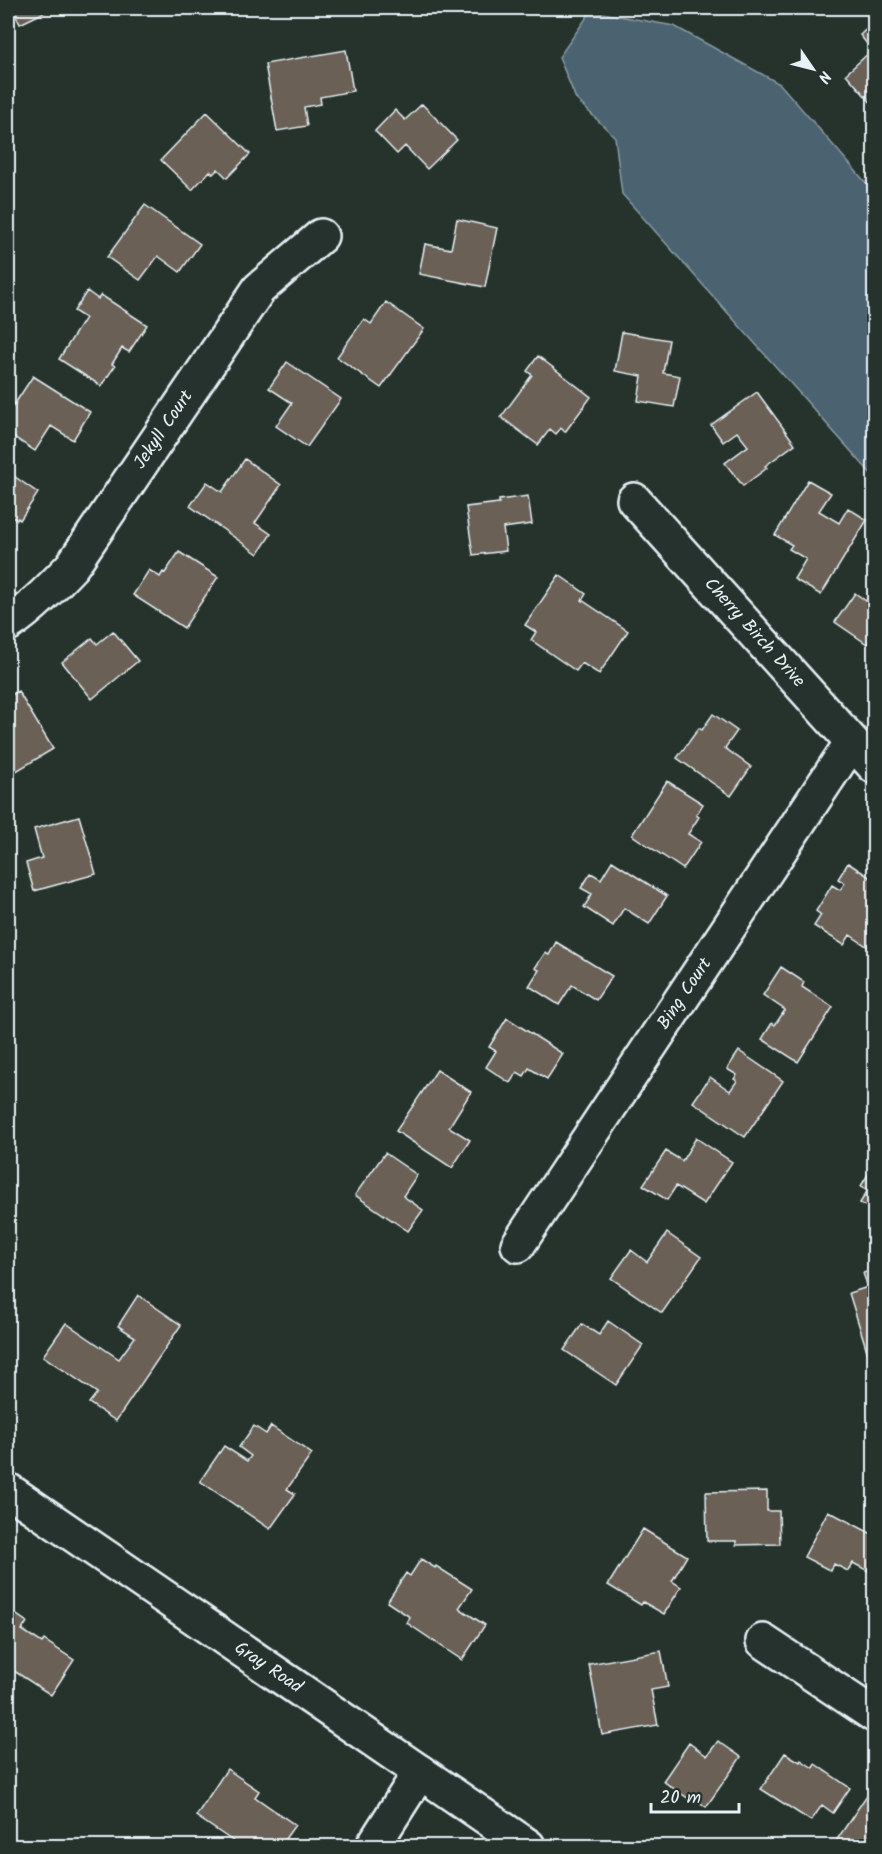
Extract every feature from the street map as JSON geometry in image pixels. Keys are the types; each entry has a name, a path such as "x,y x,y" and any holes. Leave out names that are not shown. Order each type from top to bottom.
{"street":[{"name":"Jekyll Court","path":"8,624 21,616 42,597 72,566 259,290 321,236"},
{"name":"Cherry Birch Drive","path":"634,500 874,766"},
{"name":"Bing Court","path":"518,1245 852,742"},
{"name":"Gray Road","path":"8,1490 528,1846"},
{"path":"763,1641 874,1715"},
{"path":"372,1846 420,1772"}],"water":[{"path":"591,11 674,26 780,84 874,192 874,477 622,194 615,137 576,99 559,57"}],"building":[{"path":"12,8 53,8 20,24"},
{"path":"874,22 874,106 846,74 872,50 860,35"},
{"path":"346,50 353,91 320,97 321,104 304,107 307,126 277,131 265,64"},
{"path":"422,104 457,140 427,169 405,146 397,154 375,131 395,110 405,120"},
{"path":"207,112 250,154 227,178 218,169 213,174 210,171 192,190 161,160"},
{"path":"145,205 200,244 180,272 158,256 140,280 107,257"},
{"path":"457,219 497,228 485,287 419,274 425,244 451,249"},
{"path":"87,291 98,299 101,295 147,325 129,352 122,348 112,364 115,366 101,386 59,359 85,318 74,311"},
{"path":"386,302 424,329 381,388 337,357 364,319 371,324"},
{"path":"622,332 669,340 663,373 680,376 674,407 638,401 642,376 615,371"},
{"path":"538,356 591,397 565,432 561,428 556,434 550,429 538,445 501,417 532,375 527,371"},
{"path":"287,362 341,399 307,447 276,426 292,403 269,388"},
{"path":"33,376 90,412 73,440 51,426 35,451 8,433 8,414"},
{"path":"757,392 795,444 743,486 725,463 748,446 737,432 723,442 711,425"},
{"path":"245,459 281,485 255,523 271,534 258,554 190,506 207,482 222,492"},
{"path":"8,472 38,493 20,520 8,515"},
{"path":"808,480 831,493 819,511 839,523 848,508 867,520 821,595 794,579 806,559 789,549 792,545 775,535"},
{"path":"528,496 532,524 503,528 506,551 473,555 466,507 499,503 499,500"},
{"path":"179,552 218,577 184,628 133,595 149,570 160,577"},
{"path":"559,575 586,594 582,600 628,631 599,674 582,663 576,671 531,640 536,632 525,625"},
{"path":"874,588 874,644 869,641 867,644 835,622 855,593 866,601"},
{"path":"113,631 138,661 92,699 62,662 92,638 97,644"},
{"path":"18,691 53,749 8,776 8,697"},
{"path":"713,714 737,731 725,748 751,767 731,796 677,758 699,728 702,730"},
{"path":"667,781 703,804 696,815 699,817 688,834 701,842 683,869 632,835"},
{"path":"79,816 96,874 34,891 26,863 42,858 34,829"},
{"path":"612,861 667,896 649,924 624,908 613,926 584,907 592,894 581,888 591,873 601,879"},
{"path":"848,863 874,880 874,951 850,935 844,945 814,926 821,915 816,911 832,885 840,890 845,883 838,879"},
{"path":"556,942 612,976 596,1000 572,985 559,1005 529,986 539,970 535,968 545,953 549,955"},
{"path":"781,967 804,982 802,987 833,1007 798,1062 762,1039 772,1023 775,1025 785,1010 763,995"},
{"path":"507,1018 563,1054 547,1079 529,1068 524,1076 517,1072 510,1083 486,1067 496,1051 489,1047"},
{"path":"739,1051 783,1081 745,1137 693,1102 710,1077 730,1091 737,1081 734,1079 737,1075 727,1069"},
{"path":"437,1070 471,1092 449,1127 470,1140 452,1168 396,1131"},
{"path":"696,1138 732,1162 704,1204 676,1186 667,1200 643,1185 666,1151 682,1161"},
{"path":"385,1153 417,1175 403,1196 423,1210 408,1231 355,1195"},
{"path":"870,1171 874,1173 874,1211 860,1203 868,1190 861,1186"},
{"path":"667,1233 701,1257 662,1313 611,1278 631,1250 647,1262"},
{"path":"874,1270 874,1352 868,1354 849,1293 868,1287 863,1273"},
{"path":"138,1295 181,1325 116,1421 89,1403 97,1393 43,1356 66,1323 119,1359 135,1337 118,1326"},
{"path":"608,1321 643,1345 616,1385 564,1350 582,1324 599,1335"},
{"path":"254,1426 266,1434 271,1426 312,1454 287,1489 295,1494 270,1529 200,1481 224,1446 247,1461 251,1456 239,1447"},
{"path":"767,1491 767,1511 779,1511 780,1544 736,1545 736,1541 707,1541 706,1492"},
{"path":"828,1511 874,1535 874,1564 870,1572 853,1563 848,1571 834,1564 831,1571 804,1557"},
{"path":"643,1529 687,1556 672,1581 681,1587 664,1614 643,1602 641,1605 608,1585"},
{"path":"421,1559 472,1589 459,1608 485,1625 462,1660 407,1623 410,1617 387,1602 406,1573 410,1576"},
{"path":"8,1609 27,1622 22,1630 42,1643 44,1640 74,1660 51,1695 8,1667"},
{"path":"661,1651 668,1687 651,1690 658,1725 602,1735 589,1664"},
{"path":"718,1741 741,1757 706,1807 694,1798 692,1801 663,1781 689,1743 707,1756"},
{"path":"785,1753 813,1768 815,1764 850,1788 833,1813 822,1805 811,1821 761,1789"},
{"path":"227,1769 259,1791 255,1797 295,1825 280,1846 235,1846 237,1844 196,1816"},
{"path":"867,1795 874,1800 874,1846 837,1846 834,1844"}]}
